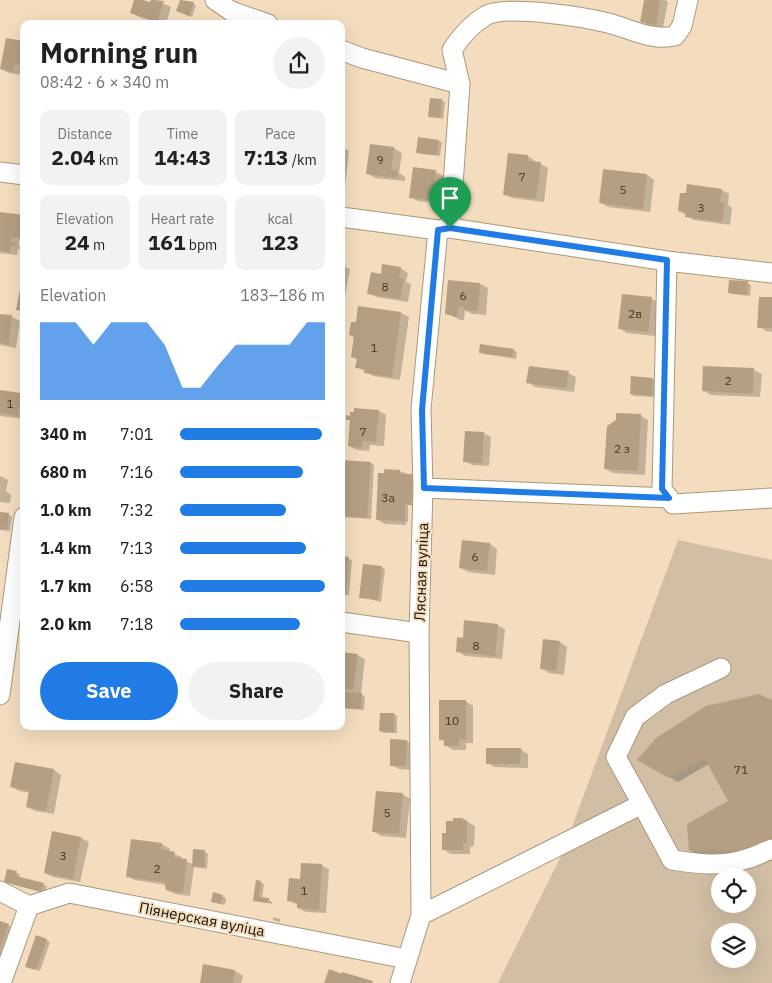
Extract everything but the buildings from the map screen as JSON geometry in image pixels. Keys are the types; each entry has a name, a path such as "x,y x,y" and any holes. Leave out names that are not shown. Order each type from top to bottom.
{"street":[{"path":"215,0 231,11 257,20"},
{"name":"Лясная вуліца","path":"400,983 421,915 419,633 424,488 422,410 460,84 452,50 461,36 489,14 508,11 552,14 609,23 650,37 666,38 675,36 682,26 688,0"},
{"path":"345,52 362,58 460,84"},
{"path":"0,172 20,174"},
{"path":"345,217 444,229 772,274"},
{"path":"667,260 662,489 674,504 772,498"},
{"path":"424,488 669,498"},
{"path":"0,695 19,576"},
{"path":"345,623 419,633"},
{"path":"721,668 666,694 635,717 616,757 672,860 702,865 727,863 747,860 772,849"},
{"path":"421,915 642,804"},
{"path":"0,891 29,906 1,983"},
{"name":"Піянерская вуліца","path":"29,906 69,893 407,959"}],"shaded area":[{"path":"678,540 772,560 772,983 498,983 562,854"}],"route":[{"path":"450,228 667,260 662,489 669,498 424,488 422,410 438,230 450,228"}]}
